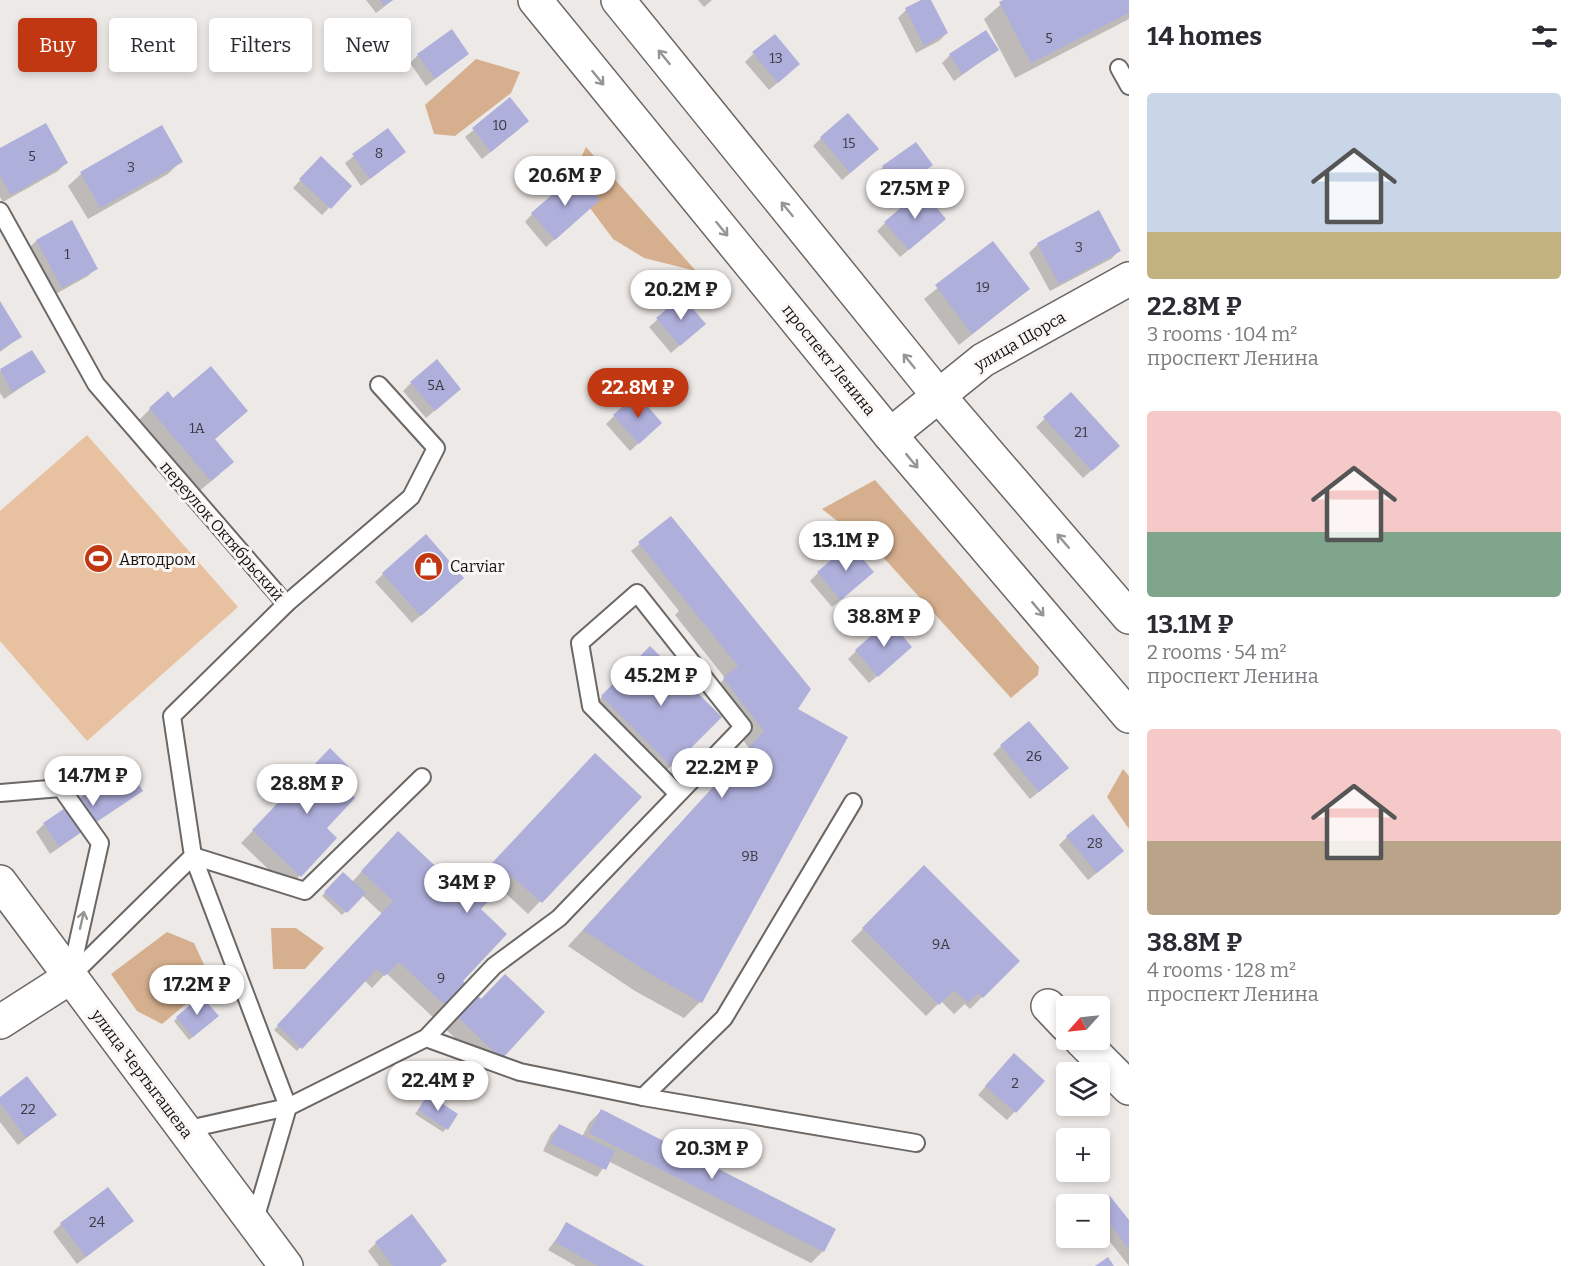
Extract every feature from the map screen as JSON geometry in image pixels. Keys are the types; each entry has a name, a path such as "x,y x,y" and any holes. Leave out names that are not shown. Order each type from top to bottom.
{"street":[{"name":"проспект Ленина","path":"535,0 890,435 1129,716"},
{"path":"618,0 938,395 1129,617"},
{"name":"улица Щорса","path":"890,435 983,360 1129,279"},
{"name":"улица Чертыгашева","path":"0,882 69,978 286,1266"},
{"path":"0,1022 69,978"},
{"path":"1091,1050 1129,1088"}],"lane":[{"path":"1119,68 1129,86"},
{"name":"переулок Октябрьский","path":"0,211 96,384 286,604 172,716 193,856"},
{"path":"286,604 411,497 436,448 379,385"},
{"path":"184,1130 288,1107 426,1038 494,966 559,918 678,794 743,726 637,593 580,643 591,706 678,794"},
{"path":"193,856 305,891 422,777"},
{"path":"0,793 61,788 100,843 69,978"},
{"path":"643,1097 724,1018 853,802"},
{"path":"69,978 193,856"},
{"path":"193,856 288,1107 254,1223"},
{"path":"426,1038 520,1072 643,1097 916,1143"}],"shaded area":[{"path":"476,59 520,72 511,93 455,136 434,134 425,105"},
{"path":"586,147 696,271 644,258 613,239 570,181"},
{"name":"Автодром","path":"87,435 238,607 87,741 0,641 0,511"},
{"path":"875,480 1039,667 1038,675 1011,698 882,556 822,509"},
{"path":"1123,769 1129,776 1129,829 1107,797"},
{"path":"271,928 296,928 324,948 305,969 273,969"},
{"path":"167,932 194,943 212,982 162,1024 137,1011 111,974"}],"building":[{"path":"380,0 393,0 384,6"},
{"path":"921,0 931,0 948,33 924,46 905,8"},
{"path":"1003,0 1129,0 1129,13 1031,63 999,2"},
{"path":"452,29 469,54 435,79 417,54"},
{"path":"986,30 999,50 962,74 949,54"},
{"path":"775,34 800,64 778,83 752,52"},
{"path":"510,97 529,121 491,152 472,128"},
{"path":"848,113 879,149 850,173 820,137"},
{"path":"46,123 68,163 11,195 0,175 0,148"},
{"path":"162,125 183,162 100,208 80,172"},
{"path":"388,128 406,152 370,179 352,154"},
{"path":"916,142 933,165 899,189 882,166"},
{"path":"321,156 352,186 331,209 299,179"},
{"path":"576,174 600,200 555,240 531,213"},
{"path":"922,190 946,219 909,250 884,222"},
{"path":"1099,210 1121,251 1059,284 1037,243"},
{"path":"72,220 98,269 62,288 36,240"},
{"path":"993,241 1030,289 972,334 935,285"},
{"path":"682,296 706,324 680,346 656,318"},
{"path":"0,301 22,337 0,350"},
{"path":"32,350 46,372 12,392 0,369"},
{"path":"437,359 461,389 435,411 410,382"},
{"path":"211,366 248,411 215,439 234,462 211,481 149,408 168,391 173,398"},
{"path":"1071,392 1120,446 1092,471 1043,417"},
{"path":"637,394 662,423 639,444 613,415"},
{"path":"671,516 811,689 798,709 848,737 702,1003 652,975 583,930 764,731 723,678 738,666 638,542"},
{"path":"426,534 464,578 421,616 382,573"},
{"path":"850,544 874,572 841,600 817,572"},
{"path":"889,620 912,647 878,677 855,650"},
{"path":"650,646 722,717 672,767 601,696"},
{"path":"1029,721 1069,768 1039,792 1000,745"},
{"path":"330,748 350,768 338,780 355,798 327,828 337,838 301,877 252,830"},
{"path":"595,753 642,797 542,903 512,876 481,909 507,934 463,981 481,999 505,974 545,1012 502,1059 399,962 385,976 377,969 302,1049 277,1025 393,901 361,871 398,831 464,893"},
{"path":"127,766 143,791 59,847 43,823"},
{"path":"1093,814 1124,851 1097,873 1066,836"},
{"path":"924,865 1020,961 983,998 978,993 968,1003 954,990 939,1005 862,928"},
{"path":"343,872 366,893 347,913 324,892"},
{"path":"201,996 219,1016 193,1037 176,1017"},
{"path":"1014,1053 1045,1081 1016,1113 985,1086"},
{"path":"27,1076 57,1115 26,1138 0,1103 0,1097"},
{"path":"428,1094 458,1114 448,1130 418,1110"},
{"path":"601,1109 836,1229 824,1252 589,1133"},
{"path":"559,1124 615,1151 606,1170 550,1143"},
{"path":"108,1187 134,1221 86,1257 60,1223"},
{"path":"1110,1196 1129,1220 1129,1249 1110,1224"},
{"path":"412,1214 447,1261 440,1266 393,1266 375,1242"},
{"path":"566,1222 645,1266 598,1266 555,1242"},
{"path":"1108,1257 1114,1266 1095,1266"}],"place":[{"name":"Автодром","path":"98,559"},
{"name":"Carviar","path":"429,566"}]}
